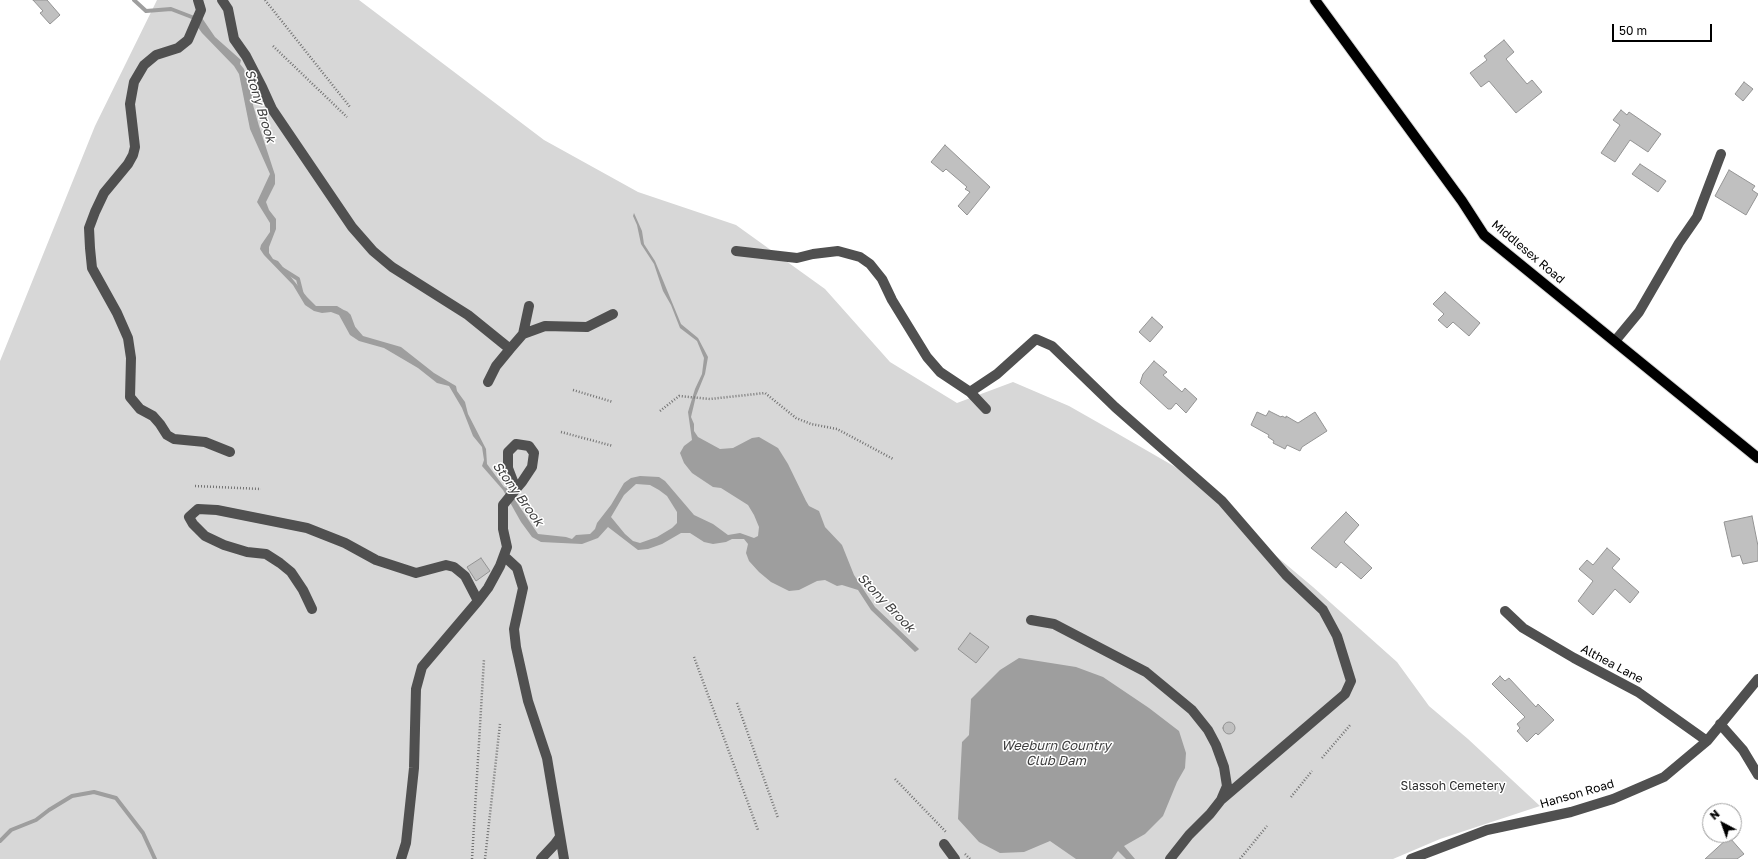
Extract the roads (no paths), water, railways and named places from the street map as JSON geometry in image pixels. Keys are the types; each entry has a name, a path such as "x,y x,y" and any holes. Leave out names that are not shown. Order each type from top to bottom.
{"main road":[{"name":"Middlesex Road","path":"1315,0 1462,201 1484,235 1758,458"}],"street":[{"path":"199,0 201,10 188,40 178,48 156,55 144,65 134,82 130,104 135,147 133,155 128,164 104,193 95,212 89,228 90,248 92,268 117,313 128,338 131,358 130,397 140,409 152,416 160,424 167,435 174,439 205,442 230,452"},
{"path":"222,0 228,9 234,39 246,56 272,109 352,227 373,251 392,267 468,315 510,349"},
{"path":"1615,341 1639,312 1679,243 1697,216 1721,154"},
{"path":"736,251 797,258 813,254 838,251 860,257 870,264 882,279 892,300 927,357 940,372 970,392 986,409"},
{"path":"523,334 528,306"},
{"path":"488,382 496,366 523,334 545,326 588,327 613,314"},
{"path":"970,392 997,374 1036,339 1052,346 1115,407 1222,501 1286,575 1323,610 1337,636 1351,681 1346,694 1221,800 1210,814 1189,835 1170,859"},
{"path":"402,859 406,843 414,768 416,689 422,667 478,601 488,588 500,566 507,547 503,529 502,505 515,491"},
{"path":"312,609 303,590 291,572 280,563 266,554 247,552 224,545 205,536 193,524 189,517 198,509 217,510 307,528 345,543 376,560 416,573 446,565 454,567 465,576 478,601"},
{"path":"504,556 517,568 523,588 514,629 516,647 528,701 548,758 564,859"},
{"name":"Althea Lane","path":"1505,611 1523,628 1574,658 1638,692 1707,741"},
{"path":"1031,620 1054,624 1146,672 1192,710 1208,730 1224,767 1227,786 1221,800"},
{"name":"Hanson Road","path":"1411,859 1488,830 1571,812 1613,799 1664,777 1707,741 1758,679"},
{"path":"1720,724 1743,750 1758,775"},
{"path":"541,859 560,837"},
{"path":"947,840 955,859"}],"water":[{"path":"202,18 215,37 241,60 240,64 244,69 250,91 253,95 253,105 275,175 275,184 266,202 269,210 276,219 276,229 269,247 269,253 273,259 278,261 316,306 337,306 342,309 363,336 401,347 434,373 456,386 457,391 465,402 468,414 486,449 487,464 504,487 511,490 515,500 538,534 572,539 576,535 590,534 611,505 624,483 631,478 640,476 659,477 665,481 694,515 713,524 728,535 740,533 754,538 758,536 759,527 748,505 721,488 713,487 692,473 684,463 680,453 684,446 692,440 688,412 695,389 702,374 704,358 697,341 680,328 671,305 663,291 654,264 641,244 637,225 633,216 634,213 642,231 644,244 655,261 681,324 698,338 708,357 705,374 696,396 691,417 694,424 694,431 698,437 720,449 733,448 752,438 759,437 778,448 788,464 809,506 819,511 825,527 842,545 854,575 875,607 919,649 915,652 871,610 858,590 842,585 837,586 825,580 817,581 799,590 789,591 771,582 749,561 746,553 748,544 744,539 732,539 726,542 713,544 704,542 690,533 681,533 662,544 648,549 638,550 608,527 598,538 582,544 541,542 532,537 521,522 503,490 482,466 484,460 482,447 473,436 462,408 449,386 437,383 418,368 384,348 359,341 350,335 339,315 331,312 322,313 314,311 305,305 293,285 260,249 270,232 270,223 257,202 270,174 250,129 239,74 234,66 202,33 192,19","holes":["636,484 650,485 667,496 677,512 677,523 672,528 657,537 640,543 633,541 625,534 611,517 624,495"]},
{"name":"Weeburn Country Club Dam","path":"1019,658 1076,667 1103,677 1149,708 1179,731 1186,753 1185,768 1177,782 1163,816 1145,834 1124,846 1135,859 1126,859 1118,851 1112,859 1076,859 1050,841 1024,852 1000,853 979,842 958,819 962,742 969,735 971,699 1000,670"}],"waterway":[{"name":"Stony Brook","path":"134,0 146,11 171,9 197,19"},
{"name":"Stony Brook","path":"282,269 298,279 302,295"},
{"name":"Stony Brook","path":"339,310 349,316 353,327"},
{"path":"0,841 11,830 36,820 72,796 94,792 116,798 143,833 155,859"}],"park label":[{"name":"Slassoh Cemetery","path":"1453,786"}]}
